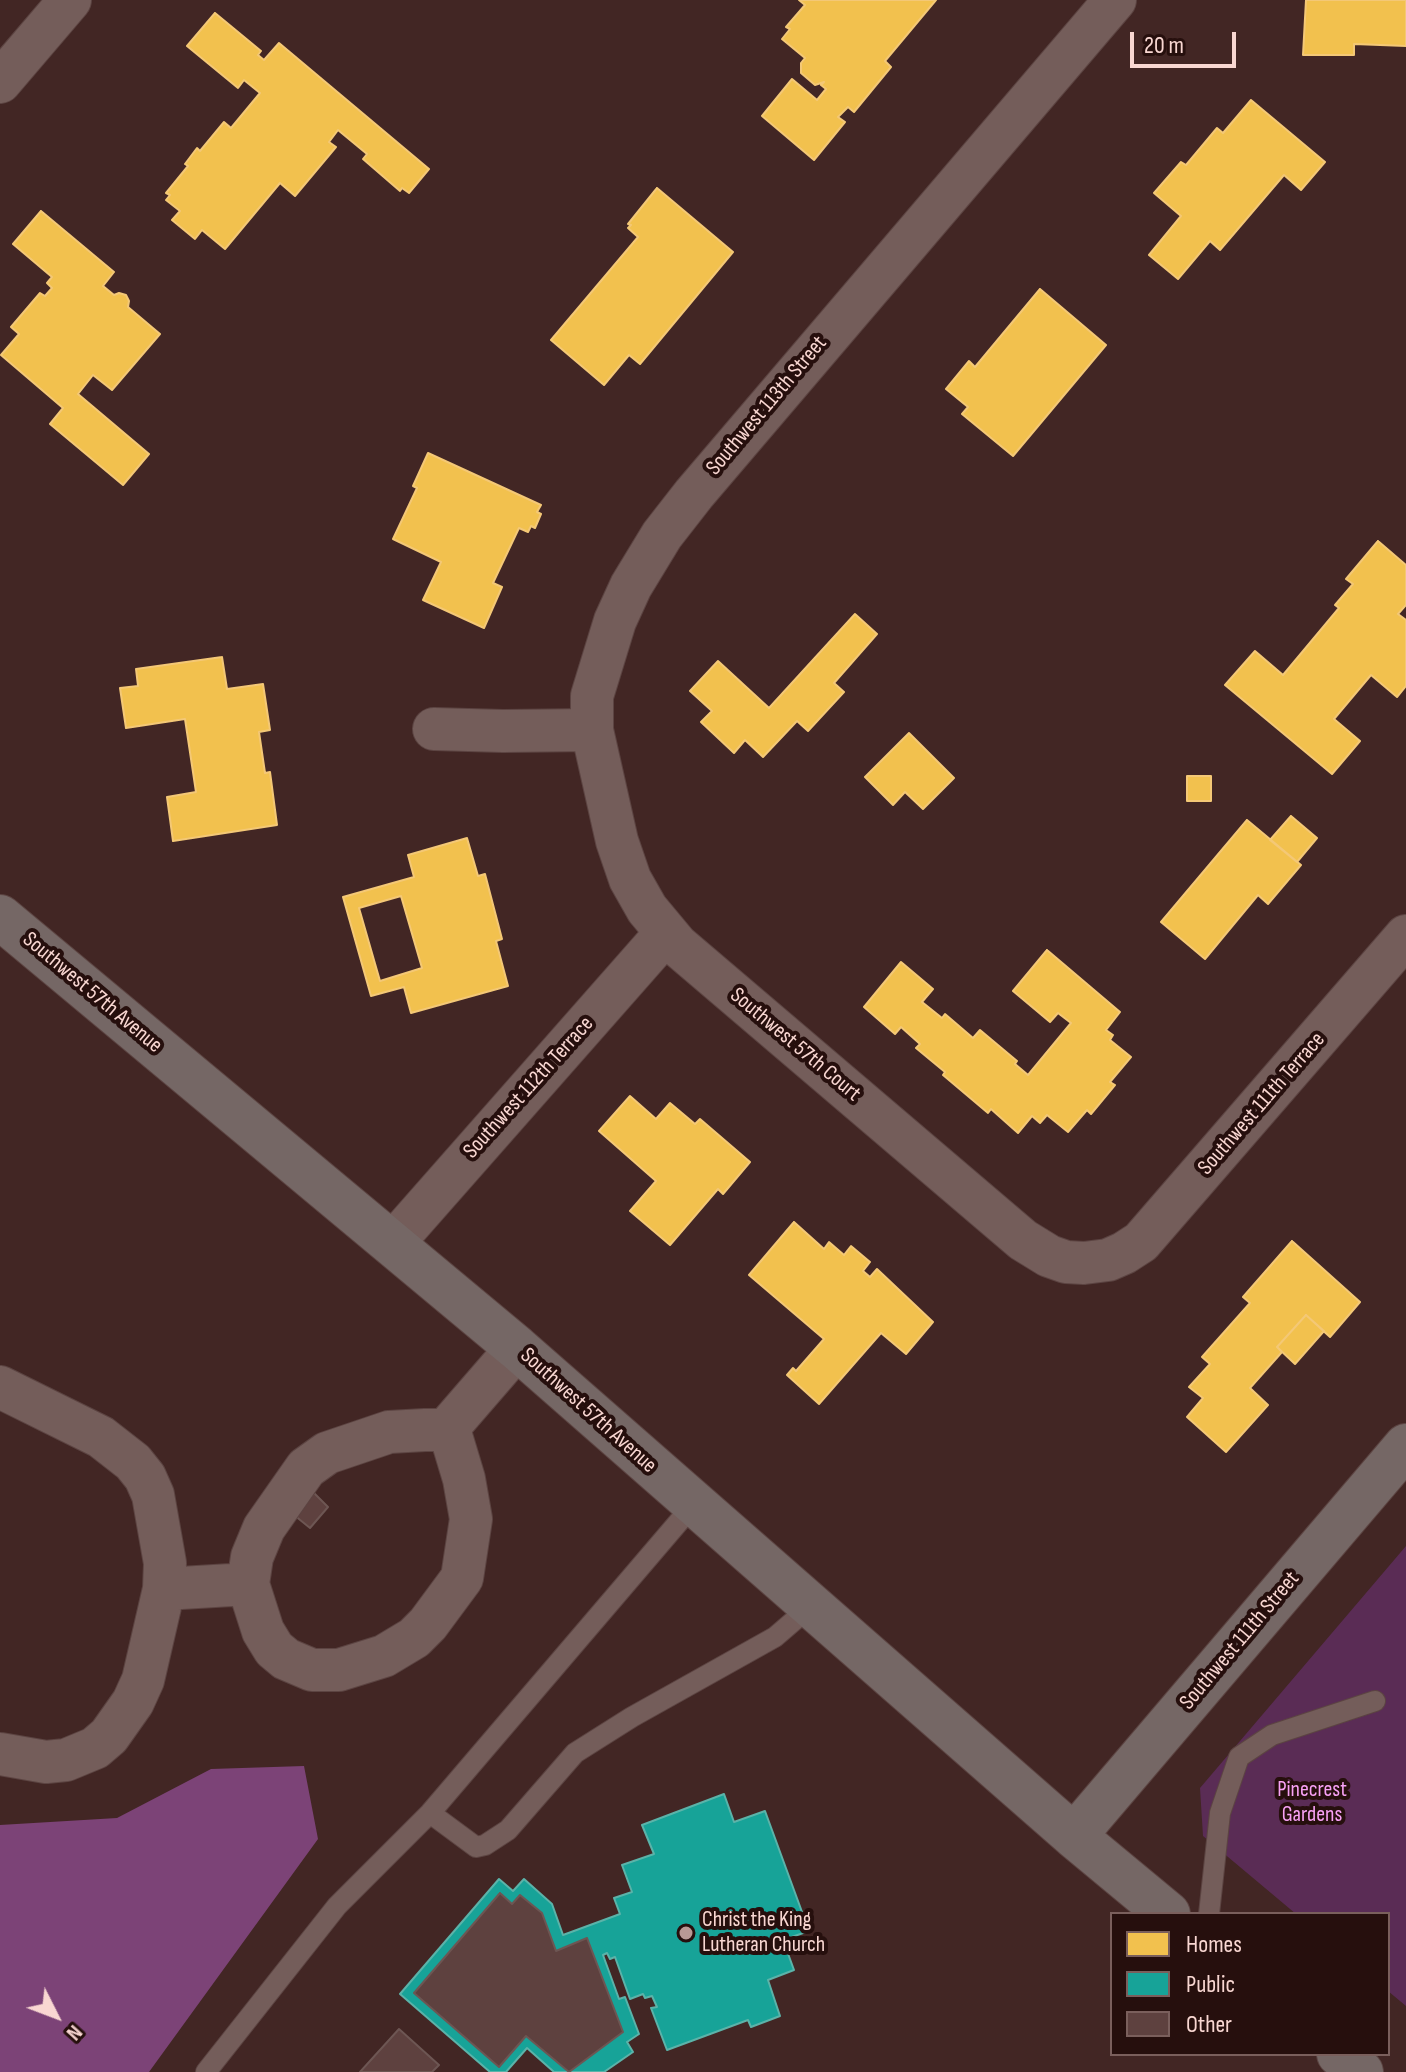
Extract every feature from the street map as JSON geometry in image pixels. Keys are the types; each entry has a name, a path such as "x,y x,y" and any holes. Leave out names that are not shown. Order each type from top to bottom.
{"main road":[{"name":"Southwest 57th Avenue","path":"0,917 517,1348 1074,1836 1166,1912"},
{"name":"Southwest 111th Street","path":"1074,1836 1406,1446"},
{"path":"1341,2056 1361,2072"}],"street":[{"path":"0,82 70,0"},
{"name":"Southwest 113th Street","path":"592,730 592,696 615,621 631,586 662,535 790,378 1115,0"},
{"path":"434,729 592,730"},
{"name":"Southwest 57th Court","path":"592,730 617,841 630,879 647,909 666,933 1023,1240 1049,1256 1066,1262 1108,1260"},
{"name":"Southwest 112th Terrace","path":"393,1243 666,933"},
{"name":"Southwest 111th Terrace","path":"1108,1260 1124,1253 1156,1227 1406,936"},
{"path":"446,1430 452,1439 464,1479 471,1519 462,1578 428,1624 414,1638 384,1656 354,1667 312,1670 286,1659 274,1649 255,1614 248,1584 252,1557 264,1528 306,1468 327,1453 389,1432 446,1430 517,1348"},
{"path":"0,1387 101,1437 133,1462 145,1477 153,1495 165,1563 164,1589 143,1680 128,1711 109,1736 95,1748 66,1760 28,1760 4,1751"},
{"path":"164,1589 248,1584"}],"lane":[{"path":"206,2072 337,1906 430,1813 694,1504"},
{"path":"430,1813 476,1847 485,1845 508,1830 575,1753 632,1717 775,1637 811,1606"},
{"path":"1209,1912 1220,1813 1239,1757 1272,1735 1375,1701"}],"green space":[{"name":"Pinecrest Gardens","path":"1406,1546 1406,2006 1390,1993 1390,1912 1294,1912 1203,1836 1200,1788"}],"shaded area":[{"path":"304,1766 318,1839 149,2072 0,2072 0,1825 117,1818 211,1769"}],"building: Homes":[{"path":"799,0 936,0 885,61 891,67 854,112 848,107 838,117 845,122 814,160 762,116 792,79 817,100 826,89 821,85 824,82 815,85 801,73 801,63 805,58 782,39 790,29 786,27 805,5"},
{"path":"1306,0 1406,0 1406,46 1354,44 1354,55 1303,55"},
{"path":"215,13 261,51 258,55 264,60 279,43 429,169 409,193 402,188 400,191 363,159 367,154 338,130 329,142 336,147 295,196 280,183 225,249 202,230 195,239 172,220 180,211 166,200 170,195 166,193 188,166 185,164 197,148 200,151 224,122 231,128 260,93 244,80 238,88 187,46"},
{"path":"1251,100 1325,162 1301,190 1284,175 1220,250 1210,241 1178,279 1149,255 1181,216 1154,193 1181,162 1186,165 1217,128 1223,133"},
{"path":"657,188 733,252 640,364 629,355 604,385 551,340 638,237 628,228 631,225 628,224"},
{"path":"41,211 114,272 103,286 114,295 126,295 128,307 160,334 112,390 93,375 78,394 149,454 123,485 50,424 63,408 1,355 19,334 11,327 40,293 45,296 52,288 47,283 52,277 13,244"},
{"path":"1040,289 1106,345 1013,456 962,414 968,407 946,389 969,361 975,367"},
{"path":"428,453 541,505 535,528 531,526 528,532 519,528 493,583 502,587 484,628 423,600 441,562 393,539 417,488 413,486"},
{"path":"1378,541 1406,565 1406,605 1398,614 1406,620 1406,686 1397,697 1371,675 1334,719 1360,741 1332,774 1225,685 1255,651 1283,675 1339,608 1335,605 1353,584 1346,579"},
{"path":"855,614 877,634 834,683 844,692 808,731 797,721 763,757 745,740 734,753 701,722 712,711 690,691 718,661 769,708"},
{"path":"222,657 227,689 263,684 270,730 259,732 265,773 270,772 277,825 173,841 167,797 196,792 185,719 126,728 120,688 138,686 136,669"},
{"path":"909,733 954,778 923,809 905,792 893,805 865,777"},
{"path":"1187,776 1211,776 1211,801 1187,801"},
{"path":"1291,816 1317,838 1297,862 1270,840"},
{"path":"1247,820 1301,865 1268,904 1258,895 1205,959 1161,922"},
{"path":"467,838 478,876 485,874 502,939 496,941 508,986 411,1013 404,987 371,996 343,897 414,877 408,855","holes":["401,896 422,968 380,981 359,908"]},
{"path":"1047,950 1120,1012 1106,1030 1113,1035 1110,1040 1131,1057 1110,1082 1115,1085 1091,1114 1087,1110 1068,1132 1047,1115 1040,1123 1032,1116 1018,1133 991,1109 988,1113 943,1075 945,1072 916,1048 920,1044 901,1027 895,1034 864,1007 901,962 933,989 922,1002 942,1018 945,1014 973,1038 980,1030 1017,1061 1015,1064 1028,1075 1071,1023 1058,1013 1050,1022 1013,991"},
{"path":"630,1096 656,1119 670,1103 695,1124 700,1119 750,1162 723,1194 718,1189 670,1245 630,1211 656,1181 599,1131"},
{"path":"794,1222 824,1249 829,1242 844,1255 851,1246 870,1262 863,1271 870,1277 877,1269 933,1322 906,1354 881,1333 819,1404 787,1375 793,1368 796,1371 824,1339 749,1275"},
{"path":"1292,1241 1360,1302 1330,1337 1306,1315 1277,1347 1282,1352 1250,1388 1268,1405 1226,1452 1187,1417 1203,1398 1189,1387 1210,1364 1202,1357 1250,1303 1243,1297"},
{"path":"1306,1315 1324,1331 1295,1364 1277,1347"}],"building: Public":[{"name":"Christ the King Lutheran Church","path":"724,1794 734,1822 765,1811 809,1931 783,1940 794,1970 768,1980 780,2016 751,2027 748,2020 667,2050 651,2008 657,2007 652,1996 645,1998 643,1994 630,1999 615,1957 610,1959 607,1953 603,1955 619,1999 625,1997 639,2034 627,2042 633,2052 604,2072 554,2072 527,2048 506,2072 490,2072 400,1994 499,1879 513,1891 524,1879 552,1904 563,1935 620,1914 614,1898 632,1892 622,1865 654,1854 642,1825"}],"building: Other":[{"path":"314,1493 328,1507 310,1528 294,1515"},
{"path":"500,1893 512,1904 520,1895 542,1913 556,1951 587,1938 623,2032 569,2072 526,2036 499,2067 414,1993"},
{"path":"399,2029 439,2065 432,2072 360,2072"}],"place":[{"name":"Christ the King Lutheran Church","path":"686,1933"}]}
